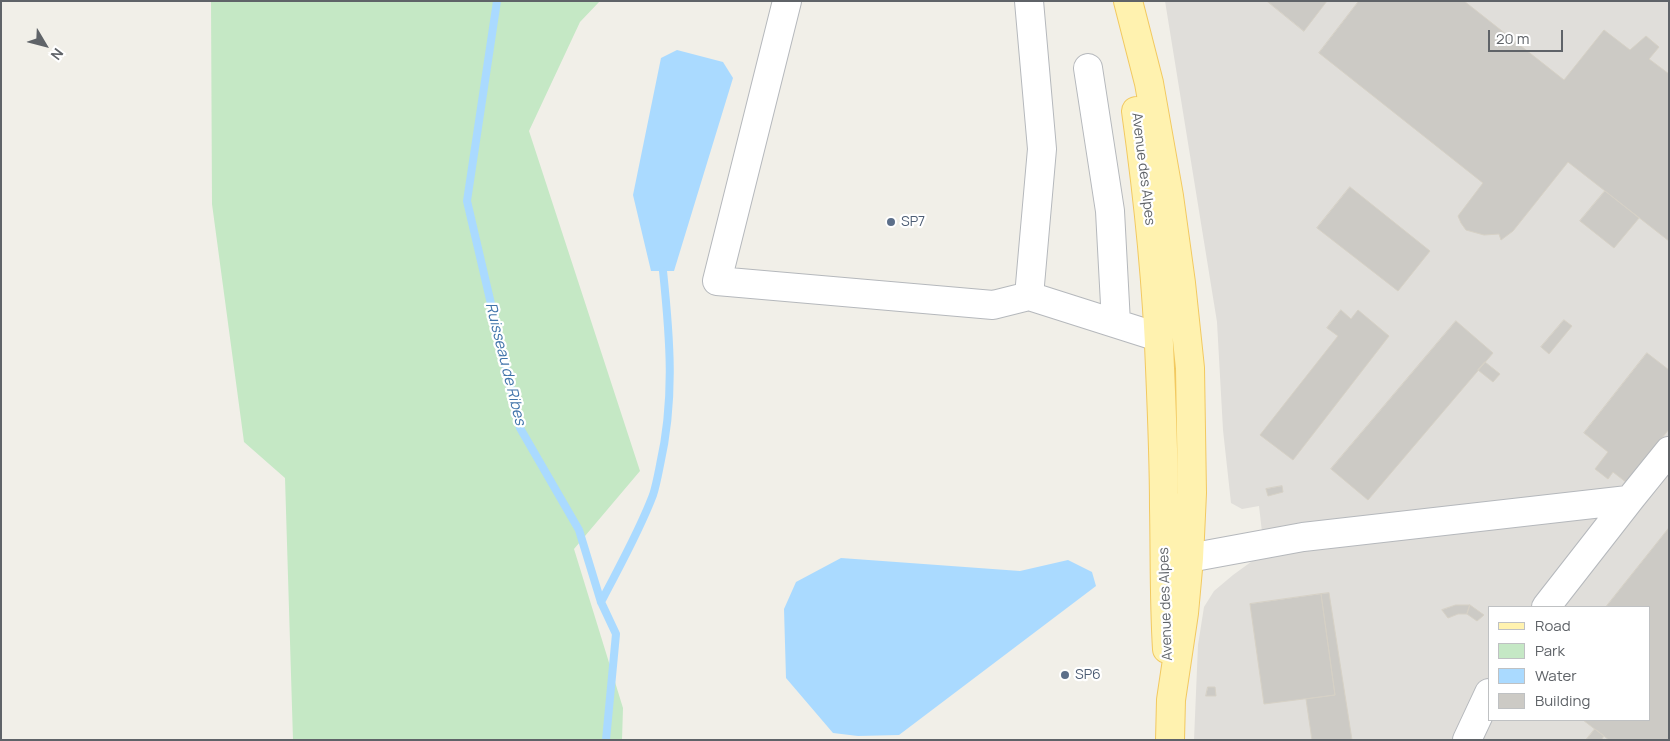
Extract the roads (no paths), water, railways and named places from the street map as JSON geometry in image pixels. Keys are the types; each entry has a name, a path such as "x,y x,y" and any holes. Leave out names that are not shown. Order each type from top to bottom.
{"main road":[{"name":"Avenue des Alpes","path":"1123,1 1145,180 1154,269 1158,337 1168,369 1191,411"},
{"name":"Avenue des Alpes","path":"1128,1 1149,83 1169,196 1189,354 1192,493 1189,558 1184,613 1171,700"},
{"name":"Avenue des Alpes","path":"1158,337 1172,319 1173,299 1181,283"},
{"name":"Avenue des Alpes","path":"1168,369 1162,437 1164,612 1171,700 1170,740"},
{"path":"1162,437 1179,450 1181,480 1192,493"},
{"name":"Avenue des Alpes","path":"1164,509 1178,524 1178,542 1189,558"}],"lane":[{"path":"787,1 717,281 993,305 1030,296 1158,337"},
{"path":"1028,1 1042,149 1030,296"},
{"path":"1088,68 1110,211 1116,323"},
{"path":"1547,606 1628,500 1669,451"},
{"path":"1189,558 1303,538 1628,500"},
{"path":"1466,740 1488,695"}],"water":[{"path":"677,50 723,62 733,78 674,271 651,271 633,195 661,58"},
{"path":"841,558 1020,571 1068,560 1092,572 1096,586 899,735 858,736 833,733 786,678 784,609 796,582"}],"waterway":[{"name":"Ruisseau de Ribes","path":"497,1 467,201 520,428 579,530 601,602 616,634 606,740"},
{"path":"601,602 635,536 653,495 665,440 670,368 663,271"}],"place":[{"name":"SP7","path":"891,222"},
{"name":"SP6","path":"1065,675"}]}
